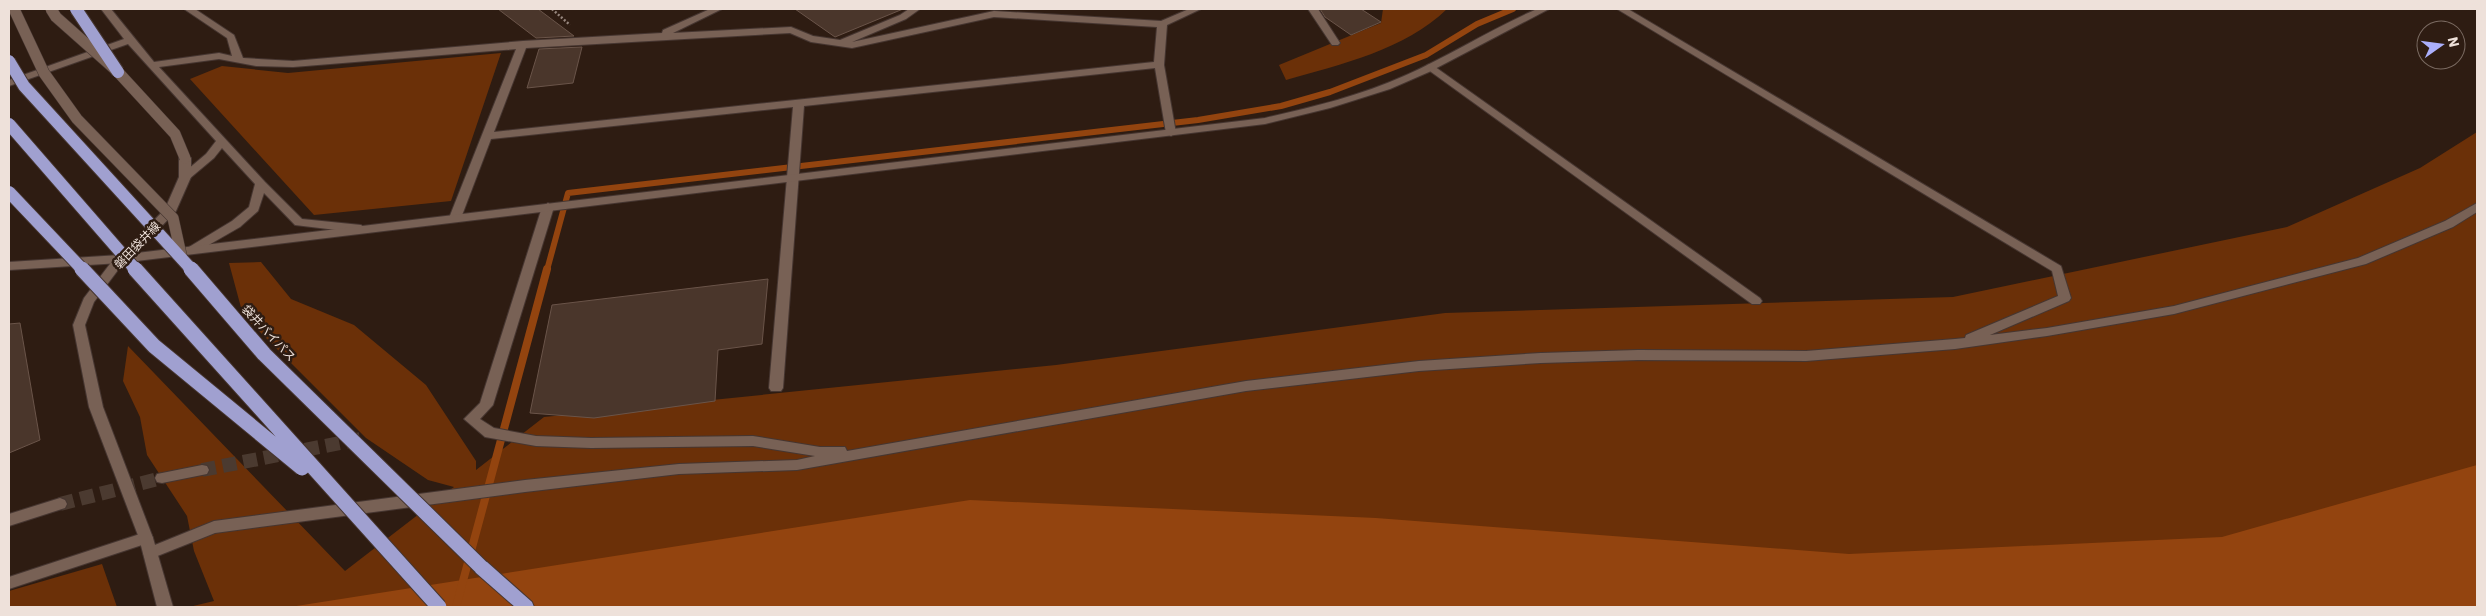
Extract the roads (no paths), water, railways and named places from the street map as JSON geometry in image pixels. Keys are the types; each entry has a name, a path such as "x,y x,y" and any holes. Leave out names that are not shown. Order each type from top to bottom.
{"highway":[{"path":"76,9 118,72"},
{"name":"袋井バイパス","path":"9,62 24,86 188,254 264,354 481,567 526,607"},
{"path":"9,124 337,497 439,607"},
{"path":"9,192 154,346 337,497"}],"street":[{"path":"14,9 44,72 77,119 172,218 188,254"},
{"name":"磐田袋井線","path":"51,9 56,17 118,72 175,134 185,158 185,177 170,211 135,247 120,259 88,301 79,325 96,407 146,538 166,607"},
{"path":"106,9 130,40 261,184 299,222 361,229"},
{"path":"189,9 231,37 240,60"},
{"path":"659,35 717,9"},
{"path":"837,44 903,17 915,9"},
{"path":"1174,9 1174,20"},
{"path":"152,64 219,56 240,60 293,64 522,44 659,35 792,30 811,39 852,45 994,14 1162,24 1196,9"},
{"path":"1313,9 1335,43"},
{"path":"9,266 188,254 361,229 1265,122 1320,109 1382,88 1431,67 1520,19 1544,9"},
{"path":"1622,9 2056,269 2065,298 1955,344"},
{"path":"1162,24 1159,65 1171,133"},
{"path":"9,84 130,40"},
{"path":"455,218 522,44"},
{"path":"487,136 1159,65"},
{"path":"1431,67 1756,302"},
{"path":"776,388 800,103"},
{"path":"185,177 210,156 222,141"},
{"path":"188,254 236,224 254,208 261,184"},
{"path":"548,207 486,405 472,419 490,433 536,441 591,443 690,440 752,441 820,452 888,449"},
{"path":"150,553 214,528 525,486 669,470 797,465 1246,386 1419,366 1541,358 1638,355 1806,356 1955,344 2174,310 2362,261 2449,224 2477,207"},
{"path":"162,478 202,470"},
{"path":"9,520 60,504"},
{"path":"9,583 146,538"}],"waterway":[{"path":"547,270 568,193 1198,120 1281,106 1330,92 1426,55 1477,24 1513,9"},
{"path":"456,607 547,269"}],"tunnel":[{"path":"202,470 366,438"},
{"path":"60,504 162,478"}]}
